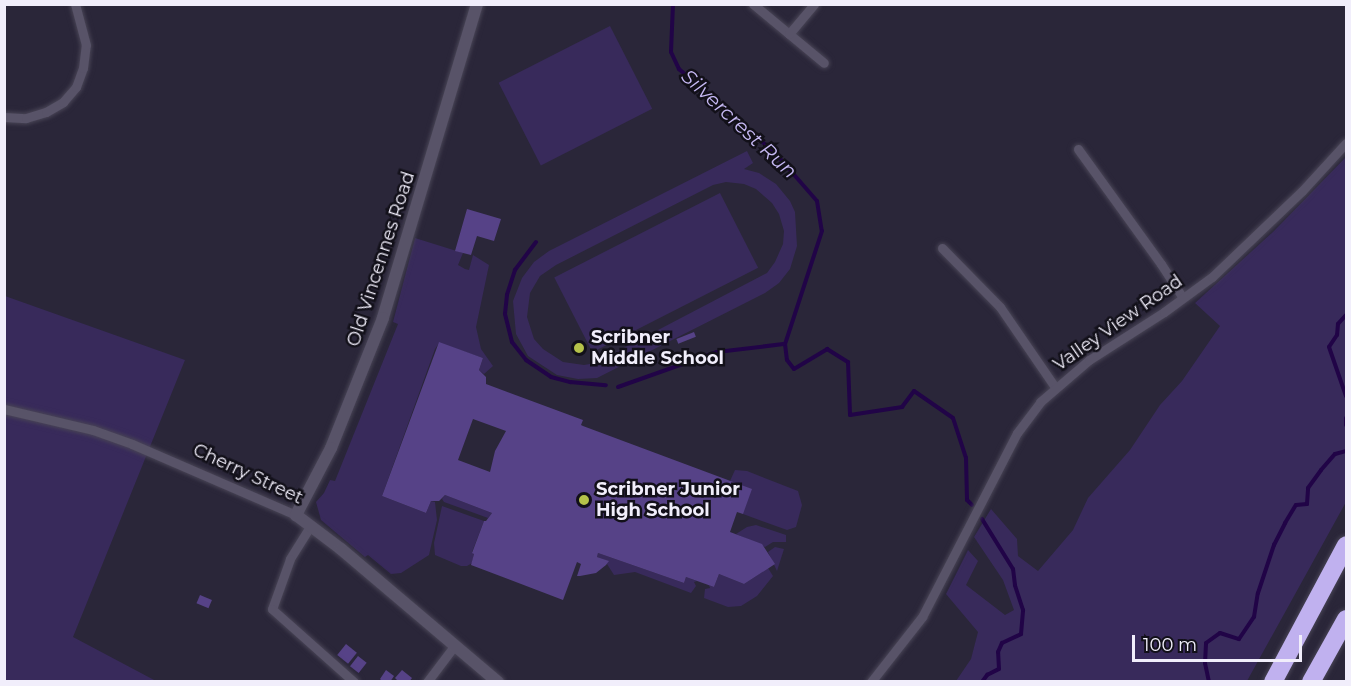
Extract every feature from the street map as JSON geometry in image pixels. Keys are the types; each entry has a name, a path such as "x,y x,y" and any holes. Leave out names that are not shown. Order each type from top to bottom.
{"highway":[{"path":"1273,681 1347,545"},
{"path":"1311,681 1347,619"}],"street":[{"path":"4,117 26,118 56,108 72,92 83,68 84,33 75,4"},
{"name":"Old Vincennes Road","path":"296,515 331,448 384,318 477,4"},
{"path":"753,4 824,63"},
{"path":"789,34 814,4"},
{"name":"Valley View Road","path":"871,681 922,616 1017,434 1034,410 1055,387 1089,360 1212,277 1347,142"},
{"path":"1078,150 1183,298"},
{"path":"942,248 1000,307 1055,387"},
{"name":"Cherry Street","path":"4,409 93,430 132,444 296,515 498,681"},
{"path":"311,525 290,560 272,609 354,681"},
{"path":"427,681 455,645"}],"shaded area":[{"path":"610,26 652,109 541,166 499,83"},
{"path":"747,151 753,163 744,169 759,173 776,184 790,201 795,212 797,246 790,269 779,283 765,293 597,378 578,379 557,375 528,356 516,334 513,301 522,278 534,262 549,251","holes":["726,182 744,184 756,189 772,203 779,214 784,231 783,244 767,273 595,363 584,365 563,362 543,349 534,339 527,317 530,293 540,276 556,265 713,185"]},
{"path":"1346,157 1346,502 1247,681 956,681 971,659 978,632 946,594 968,550 978,561 966,585 1005,615 1014,610 1003,580 974,537 991,509 1017,539 1018,556 1038,571 1073,530 1088,498 1130,450 1160,405 1182,381 1220,326 1195,303 1274,231"},
{"path":"720,193 758,268 592,352 554,277"},
{"path":"415,238 463,253 458,265 465,269 469,270 473,255 489,265 476,327 481,349 493,366 484,374 479,370 483,358 439,343 435,349 382,496 426,513 431,501 435,502 437,520 429,555 401,573 391,574 368,555 365,557 321,520 316,502 324,493 330,480 335,481 398,324 393,322"},
{"path":"5,296 185,360 73,637 156,681 5,682"},
{"path":"735,470 747,471 798,491 802,505 796,527 787,530 743,514 730,481"},
{"path":"445,495 492,513 488,518 444,502 442,499"},
{"path":"442,506 484,521 472,552 474,554 472,563 467,566 461,566 435,555 434,543"},
{"path":"756,525 786,535 786,542 773,542 765,547 736,534 747,527"},
{"path":"775,547 784,549 777,571 768,552"},
{"path":"598,553 684,583 686,577 697,581 694,582 696,586 691,593 635,572 614,575 607,564 608,561 597,557"},
{"path":"768,568 773,576 757,596 741,606 728,607 704,598 705,589 710,588 709,585 714,587 719,574 744,584"}],"building":[{"path":"467,209 501,219 494,241 477,236 471,255 455,251"},
{"path":"694,332 696,337 678,344 676,339"},
{"path":"439,342 483,358 479,370 486,377 486,384 583,420 581,425 583,426 752,489 743,514 737,512 730,532 762,544 775,564 744,584 719,574 714,587 686,577 684,583 598,553 597,557 609,561 596,573 580,576 577,576 581,564 577,562 563,600 471,565 474,554 472,553 484,521 492,513 445,495 439,501 431,501 426,513 382,496","holes":["473,419 506,431 495,451 490,472 458,460"]},
{"path":"200,595 212,600 208,608 196,603"},
{"path":"346,644 357,653 348,664 337,655"},
{"path":"358,656 367,663 359,673 350,666"},
{"path":"386,670 394,676 390,682 383,682 380,679"},
{"path":"402,670 412,678 409,682 399,682 395,678"}],"waterway":[{"name":"Silvercrest Run","path":"673,4 671,52 679,69 776,154 817,201 822,231 785,344 787,360 794,369 827,349 848,362 850,415 902,407 914,391 953,418 966,458 967,500 972,505"},
{"path":"536,242 515,270 507,295 505,314 512,342 526,360 551,377 570,382 606,385"},
{"path":"1346,315 1338,324 1337,335 1329,347 1346,396"},
{"path":"618,387 717,352 784,344"},
{"path":"1346,418 1346,425"},
{"path":"1209,682 1205,663 1206,643 1220,633 1239,639 1254,617 1258,593 1274,545 1285,523 1296,505 1307,504 1308,488 1321,470 1335,454 1346,451"},
{"name":"Silvercrest Run","path":"982,519 1013,569 1015,585 1023,610 1021,634 1002,643 998,652 999,669 987,675 982,682"}],"place":[{"name":"Scribner Middle School","path":"579,348"},
{"name":"Scribner Junior High School","path":"584,500"}]}
